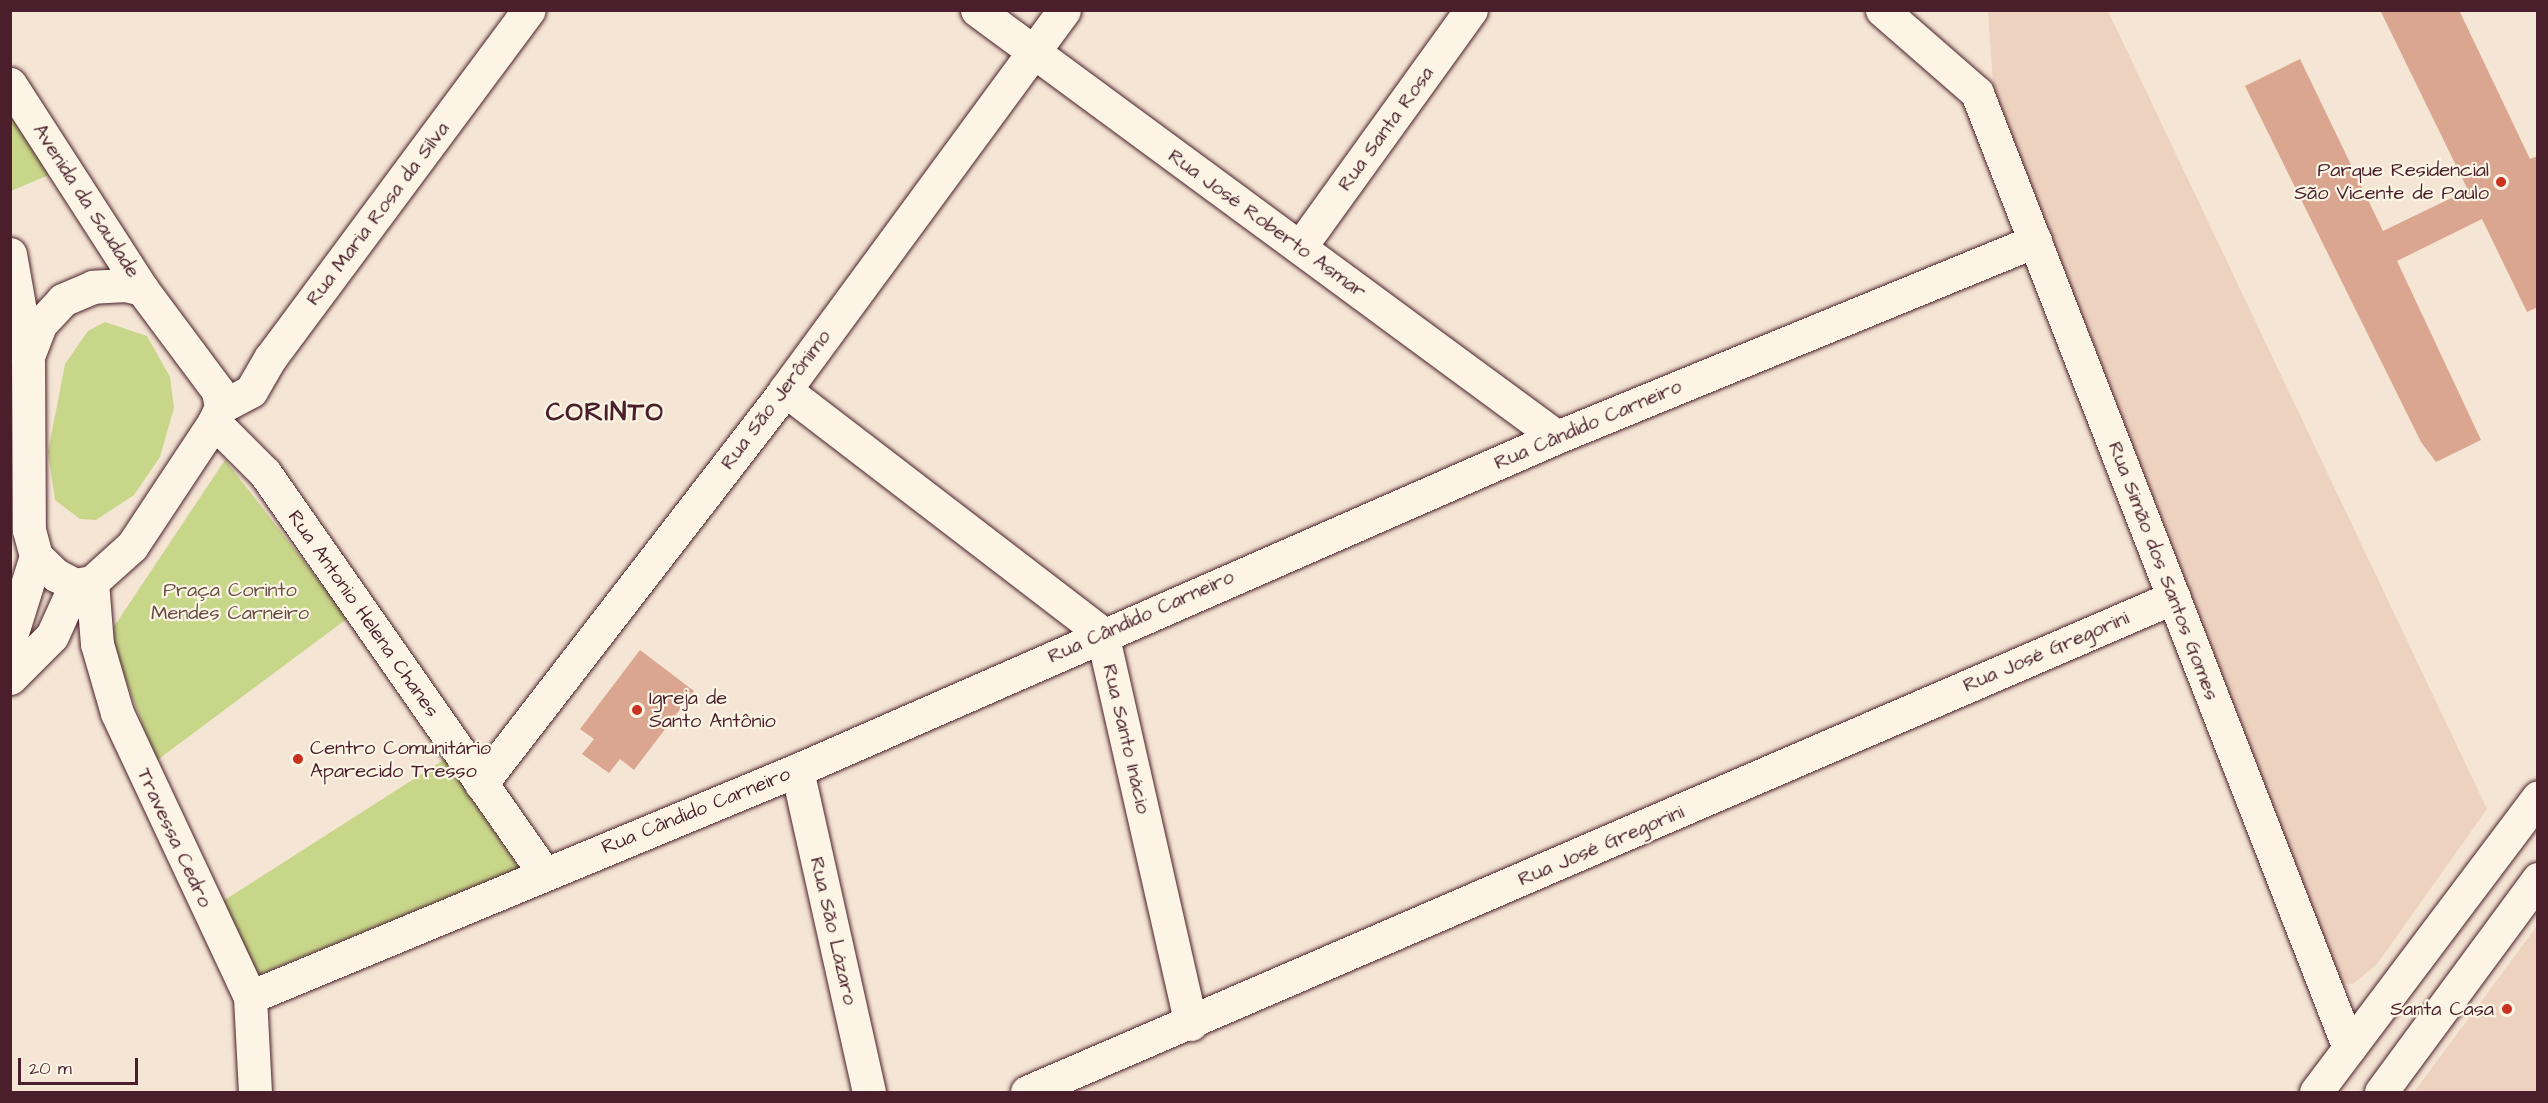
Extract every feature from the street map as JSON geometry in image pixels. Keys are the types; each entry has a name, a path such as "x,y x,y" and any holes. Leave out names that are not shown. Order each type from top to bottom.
{"street":[{"name":"Rua Maria Rosa da Silva","path":"218,407 251,392 271,357 529,10"},
{"name":"Rua José Roberto Asmar","path":"976,10 1557,437"},
{"name":"Rua São Jerônimo","path":"481,784 785,390 1064,10"},
{"name":"Rua Santa Rosa","path":"1300,248 1471,10"},
{"name":"Rua Simão dos Santos Gomes","path":"1882,10 1977,93 2349,1048"},
{"name":"Avenida da Saudade","path":"10,84 218,407"},
{"name":"Rua Cândido Carneiro","path":"250,996 797,770 1102,633 1557,437 2035,241"},
{"path":"10,254 28,356"},
{"path":"10,639 36,556 25,493 19,402 28,356 40,325 70,296 109,284 142,289"},
{"path":"785,390 1102,633"},
{"path":"10,678 52,636 84,583 132,546 218,407"},
{"name":"Rua Antonio Helena Chanes","path":"218,407 544,873"},
{"path":"36,556 84,583"},
{"name":"Travessa Cedro","path":"84,583 97,644 117,712 250,996 255,1092"},
{"name":"Rua José Gregorini","path":"1027,1092 1191,1024 2174,597"},
{"name":"Rua Santo Inácio","path":"1102,633 1191,1024"},
{"name":"Rua São Lázaro","path":"797,770 869,1092"},
{"path":"2316,1092 2538,797"},
{"path":"2349,1048 2386,1085 2538,879"}],"shaded area":[{"path":"1988,11 2108,11 2487,809 2377,964 2353,984 2334,983 1994,98"},
{"name":"Santa Casa","path":"2537,926 2537,1092 2414,1092"}],"green space":[{"path":"10,108 51,174 11,191 10,191"},
{"path":"105,322 147,336 170,377 174,408 160,457 134,495 96,520 80,519 55,500 48,452 65,364 88,331"},
{"name":"Praça Corinto Mendes Carneiro","path":"225,460 348,618 156,761 109,634"},
{"path":"445,759 519,868 258,975 223,901"}],"building":[{"path":"2380,10 2459,10 2530,159 2538,156 2538,307 2527,312 2482,219 2397,261 2481,440 2436,462 2421,442 2245,86 2300,59 2383,231 2468,190"},
{"name":"Igreja de Santo Antônio","path":"640,650 694,691 634,770 620,759 609,773 582,754 594,739 580,729"}],"place":[{"name":"Parque Residencial São Vicente de Paulo","path":"2501,182"},
{"name":"Igreja de Santo Antônio","path":"637,710"},
{"name":"Centro Comunitário Aparecido Tresso","path":"298,759"},
{"name":"Santa Casa","path":"2507,1009"}],"district":[{"name":"CORINTO","path":"605,413"}]}
